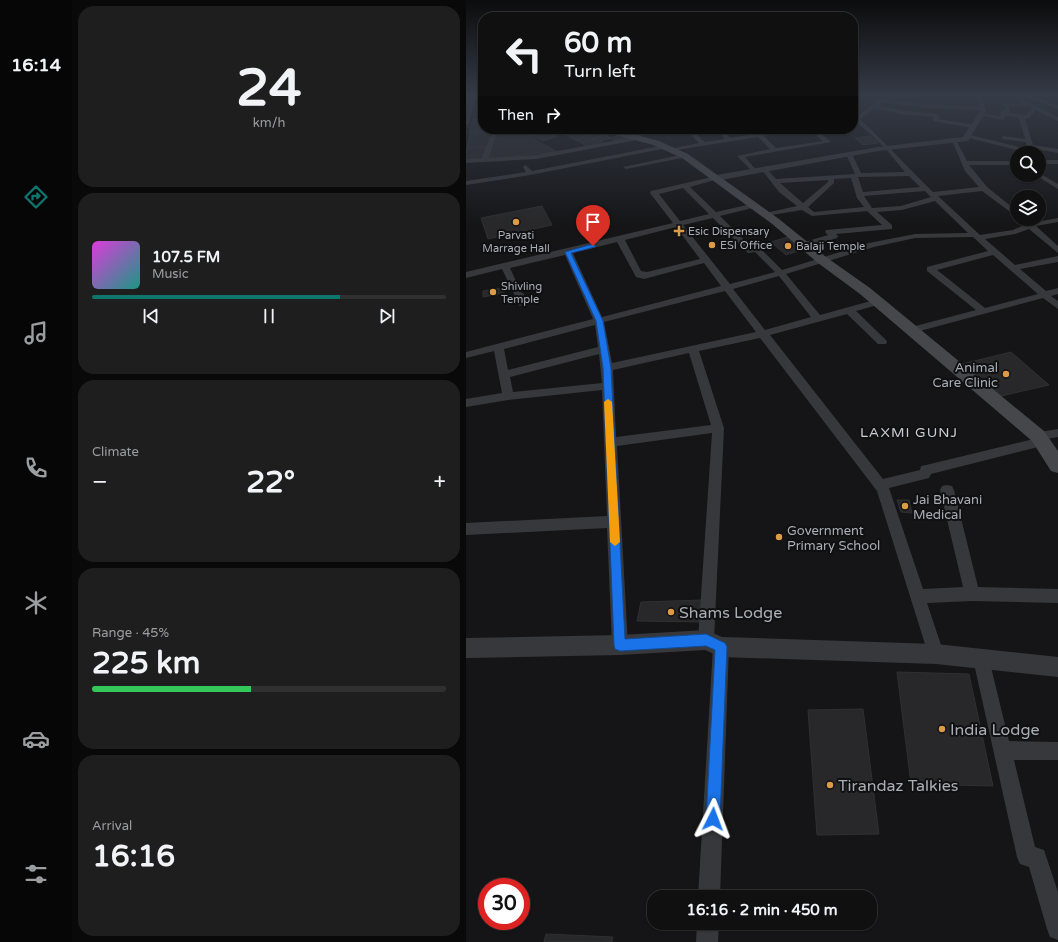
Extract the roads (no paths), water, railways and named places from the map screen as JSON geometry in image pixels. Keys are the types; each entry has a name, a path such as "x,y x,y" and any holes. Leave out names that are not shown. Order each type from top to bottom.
{"main road":[{"path":"640,139 685,156 765,214 823,261 878,302 1040,439 1058,466"}],"street":[{"path":"486,160 492,139"},
{"path":"466,161 518,158 591,148 626,139"},
{"path":"699,139 704,144"},
{"path":"466,183 593,161 735,139"},
{"path":"763,139 775,150"},
{"path":"754,171 740,156 828,142 824,139"},
{"path":"878,139 887,147 899,163 976,236 1058,306"},
{"path":"936,654 883,490 654,193 716,178 887,147 965,139"},
{"path":"989,139 1010,147"},
{"path":"1007,139 1058,151"},
{"path":"1028,139 1029,143"},
{"path":"954,141 968,171 984,189 1010,209"},
{"path":"525,167 651,142"},
{"path":"1024,146 1029,143"},
{"path":"587,154 593,161"},
{"path":"849,154 860,194 870,210 889,227 899,239"},
{"path":"1046,155 1058,158"},
{"path":"626,167 685,156"},
{"path":"518,158 530,173"},
{"path":"1046,162 1058,162"},
{"path":"965,163 1010,163"},
{"path":"764,169 782,190 812,214 902,208 932,193"},
{"path":"774,181 911,174"},
{"path":"765,214 803,207 832,182 830,177"},
{"path":"1046,179 1058,187"},
{"path":"685,186 751,251 756,249 781,273 818,319"},
{"path":"860,194 932,193 984,189"},
{"path":"466,275 568,252 753,205"},
{"path":"1046,222 1058,220"},
{"path":"466,355 726,288 899,239 915,236 976,236 1015,232 1029,226"},
{"path":"1032,226 1058,249"},
{"path":"804,245 834,236 829,232 889,227"},
{"path":"620,239 639,274 643,273 644,276 705,260"},
{"path":"568,252 599,321 607,368 620,645"},
{"path":"982,310 930,269 995,252"},
{"path":"1013,268 1058,259"},
{"path":"505,266 517,294 519,294 520,303"},
{"path":"912,330 982,310 1058,291"},
{"path":"607,368 762,334 878,302"},
{"path":"850,310 882,342"},
{"path":"498,347 508,396"},
{"path":"504,375 604,349"},
{"path":"693,349 718,428 709,890"},
{"path":"466,403 508,396 608,386"},
{"path":"610,442 718,428"},
{"path":"879,485 924,474 926,470 1058,433"},
{"path":"947,490 972,594"},
{"path":"466,529 614,522"},
{"path":"918,596 972,594 1058,596"},
{"path":"466,648 714,643 936,654 1058,667"},
{"path":"981,660 1027,857 1037,857 1058,929"},
{"path":"1003,750 1058,751"},
{"path":"707,942 708,930"}],"place":[{"name":"Parvati Marrage Hall","path":"516,222"},
{"name":"Esic Dispensary","path":"679,231"},
{"name":"ESI Office","path":"712,245"},
{"name":"Balaji Temple","path":"788,246"},
{"name":"Shivling Temple","path":"493,292"},
{"name":"Animal Care Clinic","path":"1006,374"},
{"name":"Jai Bhavani Medical","path":"905,506"},
{"name":"Government Primary School","path":"779,537"},
{"name":"Shams Lodge","path":"671,612"},
{"name":"India Lodge","path":"942,729"},
{"name":"Tirandaz Talkies","path":"830,785"}],"district":[{"name":"LAXMI GUNJ","path":"909,432"}]}
